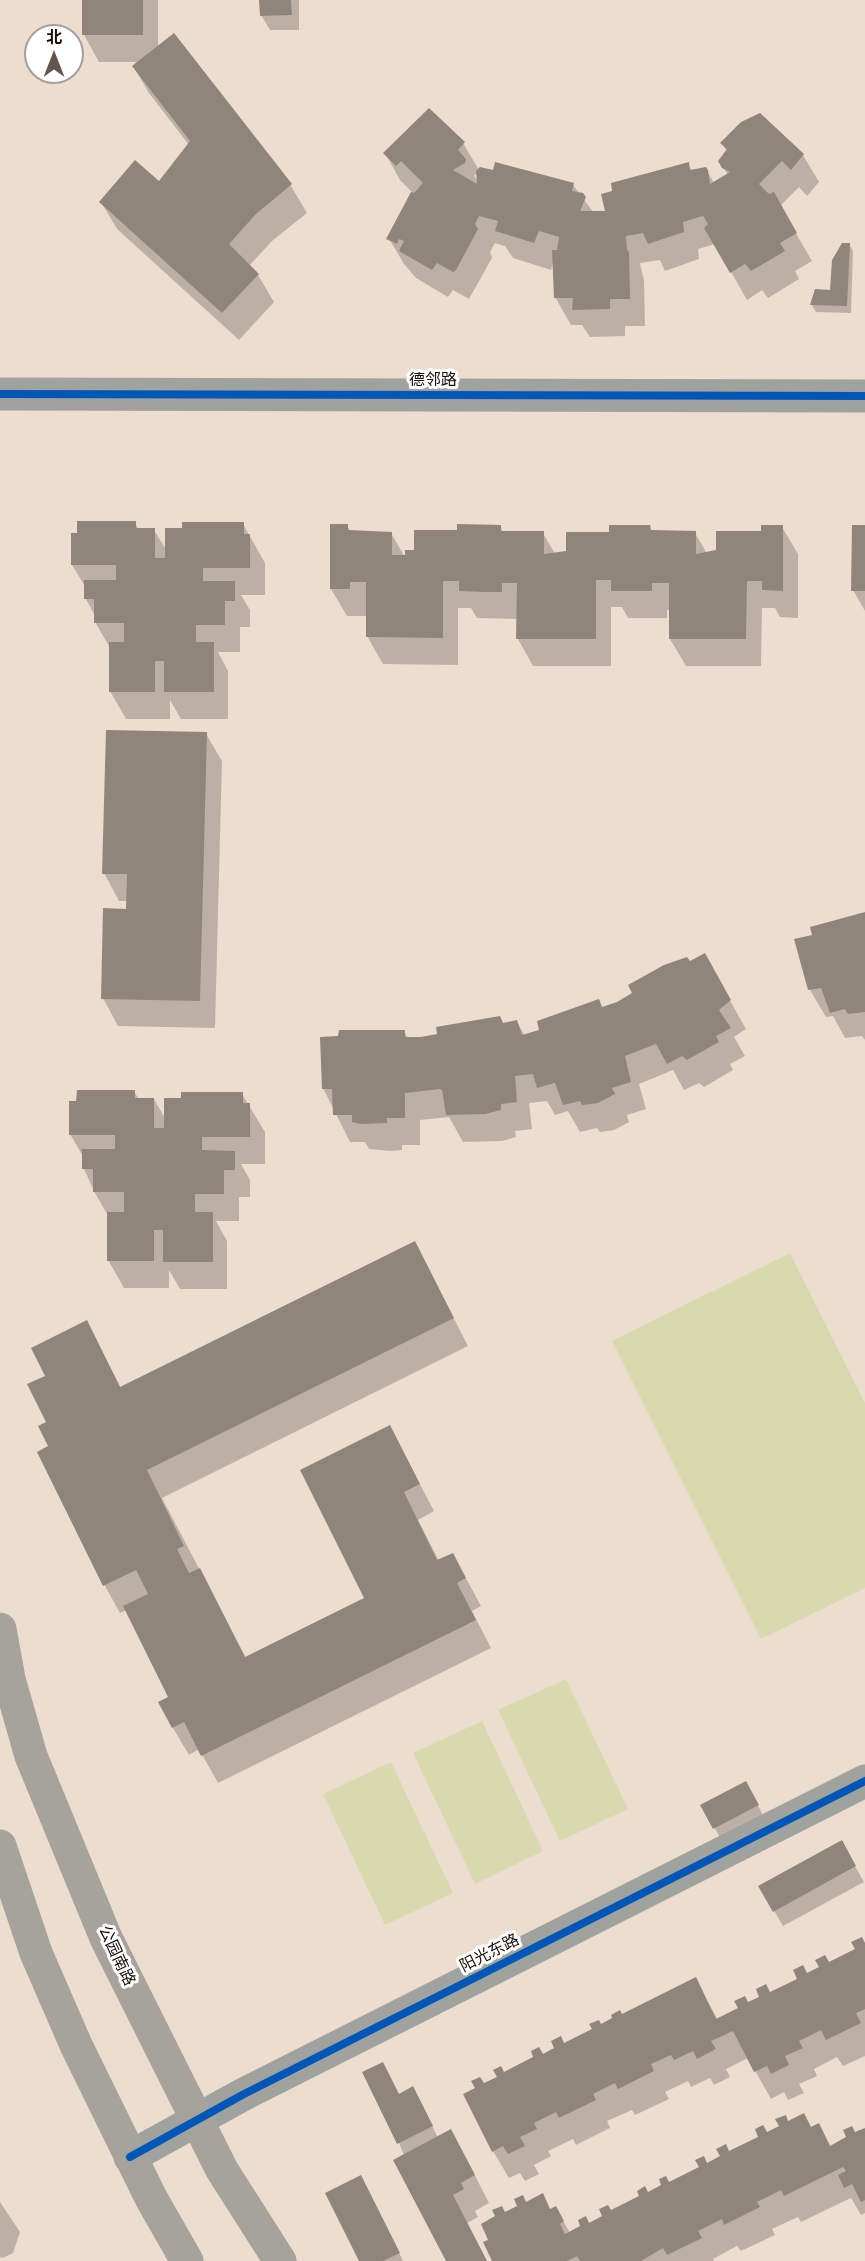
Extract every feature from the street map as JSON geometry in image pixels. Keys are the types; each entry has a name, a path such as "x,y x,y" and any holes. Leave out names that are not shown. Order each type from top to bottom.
{"main road":[{"name":"公园南路","path":"0,1629 9,1679 31,1756 106,1938 222,2170 280,2261"},
{"path":"0,1846 36,1953 76,2045 130,2157 187,2261"}],"street":[{"name":"德邻路","path":"0,394 865,396"},
{"name":"阳光东路","path":"130,2157 244,2094 865,1781"}],"green space":[{"path":"790,1253 865,1403 865,1588 761,1639 612,1341"},
{"path":"566,1679 628,1809 560,1841 498,1710"},
{"path":"482,1721 543,1851 475,1884 413,1753"},
{"path":"391,1762 453,1893 385,1925 323,1794"}],"building":[{"path":"82,0 143,0 143,35 84,35 84,24 82,24"},
{"path":"259,0 291,0 292,15 260,16"},
{"path":"174,33 292,184 256,214 229,244 259,274 222,313 99,202 135,160 159,181 190,141 132,66"},
{"path":"429,108 465,142 458,150 466,159 465,163 453,170 477,184 476,171 480,167 493,170 495,162 574,183 572,191 583,193 586,197 580,211 605,211 601,194 612,191 611,183 689,162 690,170 706,167 710,184 730,172 722,168 718,161 727,149 720,143 741,122 760,113 804,154 791,170 782,161 759,184 769,194 774,192 797,233 780,243 785,251 751,271 745,264 730,273 704,228 708,224 703,216 683,222 684,232 648,244 643,233 626,236 629,252 630,299 610,299 610,309 572,310 573,298 554,298 552,250 557,250 559,237 539,231 534,243 495,231 498,221 479,216 475,224 478,229 456,270 453,272 437,263 432,270 399,251 404,241 399,239 397,244 386,239 411,192 414,193 423,183 401,161 396,166 383,153"},
{"path":"842,243 850,243 847,306 810,305 815,289 830,290 832,260"},
{"path":"77,521 136,521 136,528 155,528 155,558 165,558 165,528 182,528 182,522 244,522 244,534 250,534 250,568 203,568 203,581 235,581 235,601 225,601 225,625 196,625 196,642 214,642 214,692 164,692 164,661 155,661 155,692 109,692 109,642 124,642 124,623 94,623 94,599 84,599 84,580 116,580 116,565 71,565 71,533 77,533"},
{"path":"330,524 348,524 348,530 392,532 392,555 405,555 405,550 414,550 414,530 457,530 457,524 501,525 501,531 544,531 544,554 566,551 566,532 609,532 609,525 650,525 651,530 696,531 696,554 716,550 716,531 761,531 761,525 783,525 783,591 762,590 762,581 747,581 746,639 669,639 669,583 652,583 652,591 611,591 611,580 596,580 596,639 516,639 517,583 502,583 502,592 483,592 459,591 459,581 443,581 443,638 366,637 366,582 350,582 350,589 330,589"},
{"path":"852,525 865,525 865,591 851,591"},
{"path":"106,730 207,732 200,1001 101,999 103,908 126,909 127,874 102,874"},
{"path":"865,912 865,1012 848,1014 845,1009 830,1013 821,988 808,990 794,939 812,935 810,927"},
{"path":"705,953 731,1000 719,1010 731,1028 716,1036 719,1042 687,1060 682,1056 667,1064 656,1044 625,1056 631,1082 612,1088 615,1094 598,1103 582,1105 580,1101 563,1105 555,1083 537,1088 533,1074 515,1076 517,1102 501,1104 501,1110 485,1114 446,1115 440,1089 405,1093 405,1118 387,1118 387,1123 361,1124 352,1122 352,1115 333,1115 332,1089 322,1089 320,1037 338,1036 339,1030 405,1030 405,1037 421,1037 437,1034 436,1027 500,1016 503,1023 517,1020 522,1035 539,1030 537,1021 599,999 602,1007 617,1002 632,993 628,985 664,965 687,957 690,961"},
{"path":"77,1090 135,1090 135,1098 154,1098 154,1128 164,1128 164,1098 181,1098 181,1092 243,1092 243,1103 250,1103 250,1137 202,1137 202,1150 235,1151 235,1170 224,1170 224,1194 195,1194 195,1212 213,1212 213,1262 163,1262 163,1230 154,1230 154,1261 107,1261 107,1212 124,1212 124,1192 93,1192 93,1169 82,1169 82,1149 115,1149 115,1135 69,1135 69,1101 76,1101"},
{"path":"415,1241 454,1318 147,1470 184,1546 177,1549 189,1573 200,1568 245,1657 364,1598 300,1470 390,1425 420,1484 404,1492 437,1560 453,1553 466,1578 457,1583 476,1620 201,1756 184,1722 172,1728 158,1702 168,1697 123,1606 148,1594 136,1570 103,1586 37,1452 48,1446 38,1426 46,1422 27,1384 45,1376 31,1348 87,1320 120,1387"},
{"path":"746,1781 759,1805 713,1829 700,1805"},
{"path":"842,1840 856,1866 773,1912 758,1886"},
{"path":"862,1937 865,1943 865,2009 856,2013 861,2023 826,2040 821,2030 799,2041 803,2048 785,2056 789,2065 771,2074 767,2066 754,2072 733,2031 711,2041 716,2049 697,2059 693,2051 674,2060 671,2055 651,2064 654,2071 618,2089 615,2083 593,2094 596,2100 559,2118 556,2112 534,2123 537,2129 520,2137 525,2146 508,2154 503,2146 492,2152 463,2094 475,2088 471,2081 480,2077 484,2083 497,2077 493,2070 501,2066 504,2072 533,2057 531,2051 539,2047 543,2054 554,2048 551,2041 561,2036 564,2043 592,2029 589,2024 599,2020 601,2024 620,2010 622,2014 696,1977 716,2019 738,2008 734,2001 745,1996 748,2002 759,1997 756,1989 766,1984 770,1992 797,1979 793,1970 803,1965 807,1973 819,1967 815,1960 825,1955 829,1962 855,1949 851,1942"},
{"path":"383,2062 399,2094 413,2086 433,2126 397,2144 362,2072"},
{"path":"804,2113 811,2127 819,2123 830,2146 846,2137 843,2130 852,2126 855,2132 865,2128 865,2200 861,2202 852,2184 844,2188 838,2175 846,2171 843,2167 784,2196 781,2190 757,2202 760,2207 724,2225 722,2219 698,2231 702,2238 667,2255 663,2248 641,2261 580,2261 577,2256 567,2261 492,2261 483,2242 488,2240 481,2224 495,2216 492,2210 502,2206 505,2212 517,2206 514,2199 523,2195 526,2202 543,2193 550,2209 556,2206 564,2221 560,2224 565,2234 580,2226 578,2220 586,2216 589,2223 602,2216 599,2209 608,2205 611,2210 639,2196 637,2191 645,2186 648,2192 661,2185 659,2179 666,2176 669,2182 699,2167 695,2160 704,2156 707,2163 720,2156 716,2149 726,2144 729,2151 758,2137 755,2129 763,2125 767,2132 779,2126 775,2119 786,2115 788,2121"},
{"path":"451,2129 475,2175 461,2183 464,2189 453,2195 487,2261 446,2261 393,2160"},
{"path":"361,2175 400,2253 383,2261 359,2261 325,2193"}],"cycle path":[{"path":"0,394 865,396"},
{"path":"130,2157 244,2094 865,1781"}]}
